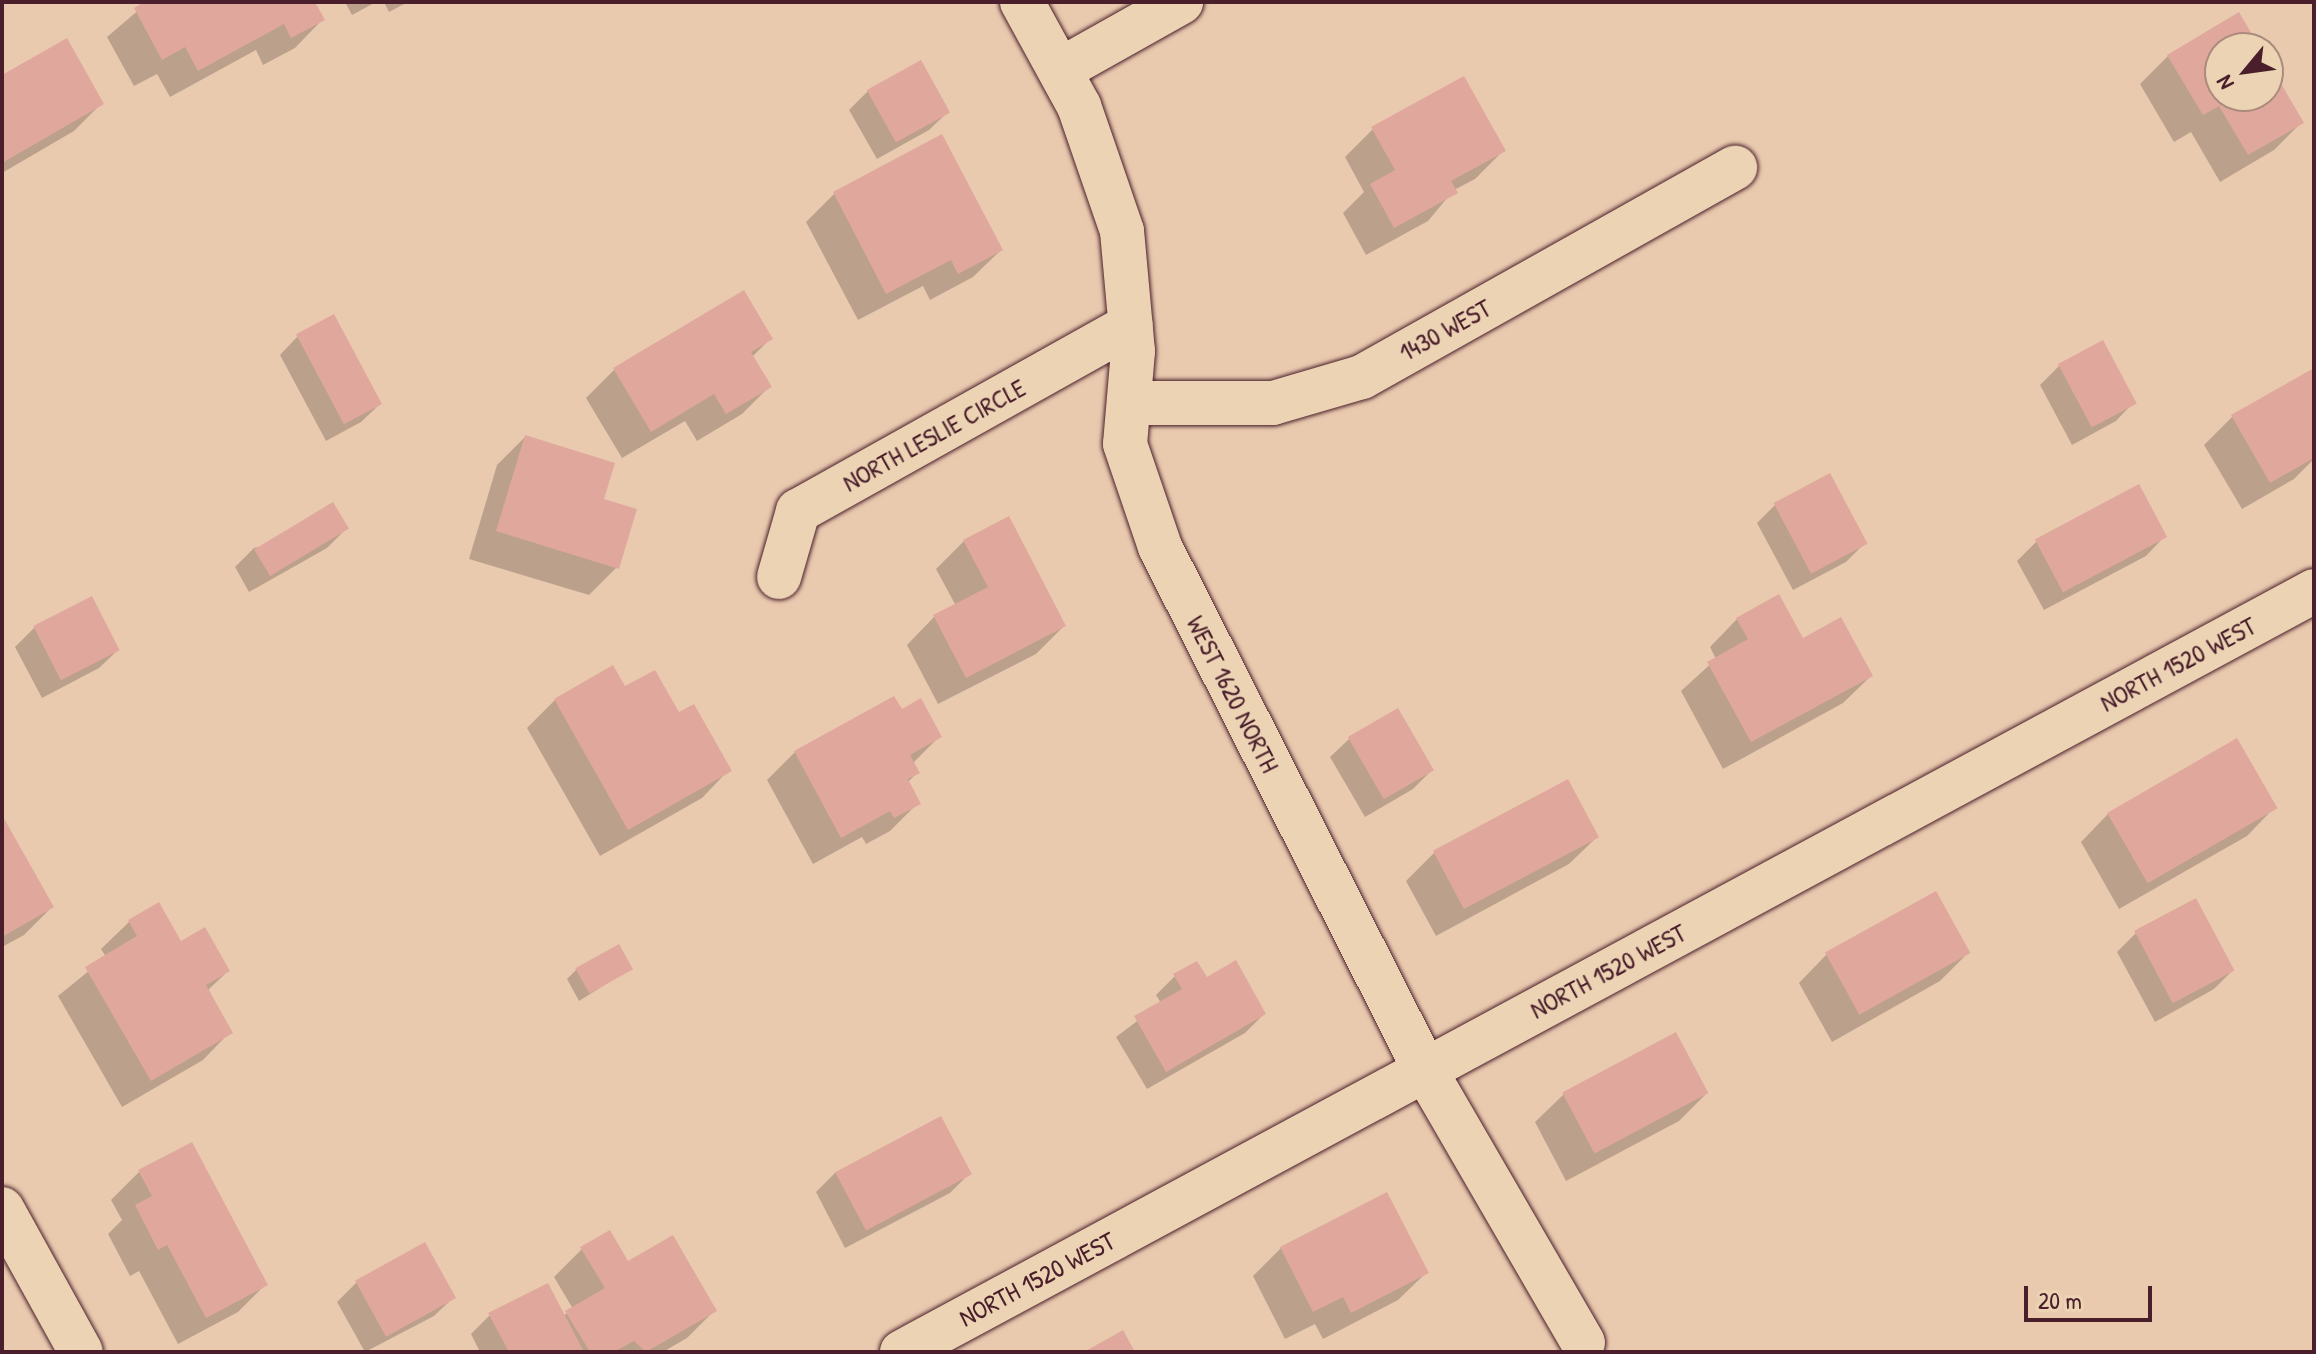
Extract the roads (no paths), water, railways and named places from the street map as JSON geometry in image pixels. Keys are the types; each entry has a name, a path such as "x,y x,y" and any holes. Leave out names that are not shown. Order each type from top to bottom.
{"street":[{"name":"WEST 1620 NORTH","path":"1022,2 1079,106 1122,231 1131,325 1125,444 1160,547 1425,1070 1583,1343"},
{"path":"1060,70 1181,2"},
{"name":"1430 WEST","path":"1129,403 1273,403 1362,377 1735,168"},
{"name":"NORTH LESLIE CIRCLE","path":"779,577 798,511 1131,325"},
{"name":"NORTH 1520 WEST","path":"902,1352 2314,591"},
{"path":"2,1209 81,1352"}]}
